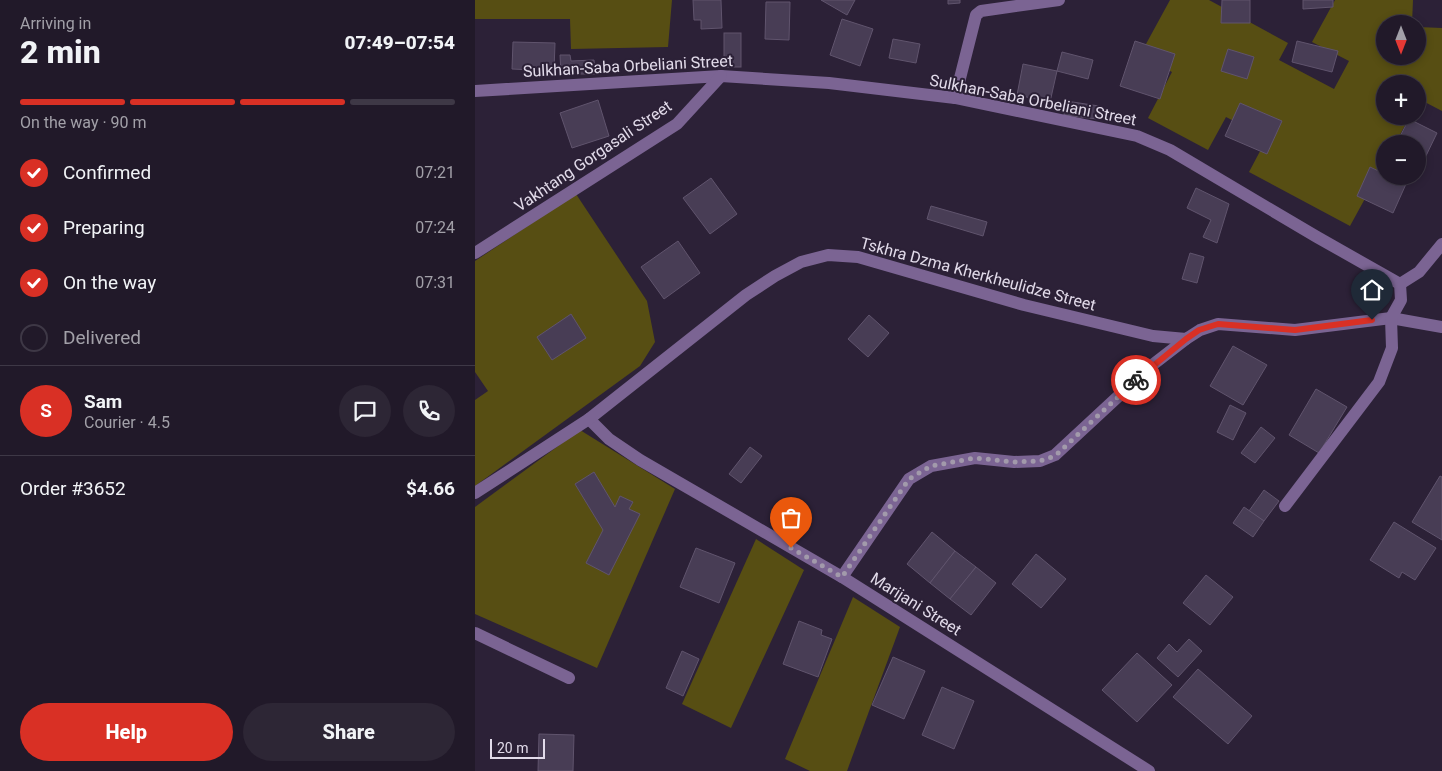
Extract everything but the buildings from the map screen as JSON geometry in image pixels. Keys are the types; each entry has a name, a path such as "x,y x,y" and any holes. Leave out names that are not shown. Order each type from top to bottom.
{"street":[{"path":"955,98 976,15 981,10 1059,0"},
{"name":"Sulkhan-Saba Orbeliani Street","path":"475,91 721,76 829,83 955,98 1137,136 1171,150 1317,237 1401,284"},
{"name":"Vakhtang Gorgasali Street","path":"475,253 677,124 721,76"},
{"path":"1285,506 1379,382 1392,348 1391,318 1401,300 1401,284 1419,272 1442,244"},
{"name":"Tskhra Dzma Kherkheulidze Street","path":"475,492 589,419 746,295 801,262 828,255 858,257 1024,305 1153,336 1186,339"},
{"path":"842,577 909,479 931,466 975,458 1014,462 1040,461 1055,456 1151,366 1199,330 1218,324 1295,330 1391,318 1442,327"},
{"name":"Marijani Street","path":"589,419 609,439 640,460 842,577 1149,771"},
{"path":"475,632 569,678"}],"shaded area":[{"path":"475,0 672,0 668,47 571,49 570,19 475,19"},
{"path":"1170,0 1209,0 1288,43 1279,60 1334,89 1349,61 1312,42 1335,0 1413,0 1412,15 1376,15 1376,65 1426,65 1426,27 1442,28 1442,111 1426,103 1426,75 1376,75 1376,125 1405,125 1400,135 1376,135 1376,178 1350,226 1249,172 1267,138 1226,117 1208,150 1148,118 1172,72 1140,55"},
{"path":"576,194 647,301 655,342 640,366 475,486 475,400 488,391 475,372 475,261"},
{"path":"580,430 675,489 597,668 475,614 475,507"},
{"path":"756,539 804,570 731,728 682,704"},
{"path":"853,597 900,627 847,771 810,771 785,759"}],"way so far":[{"path":"791,548 842,577 909,479 931,466 975,458 1014,462 1040,461 1055,456 1136,380"}],"route":[{"path":"1136,380 1151,366 1199,330 1218,324 1295,330 1372,320"}]}
